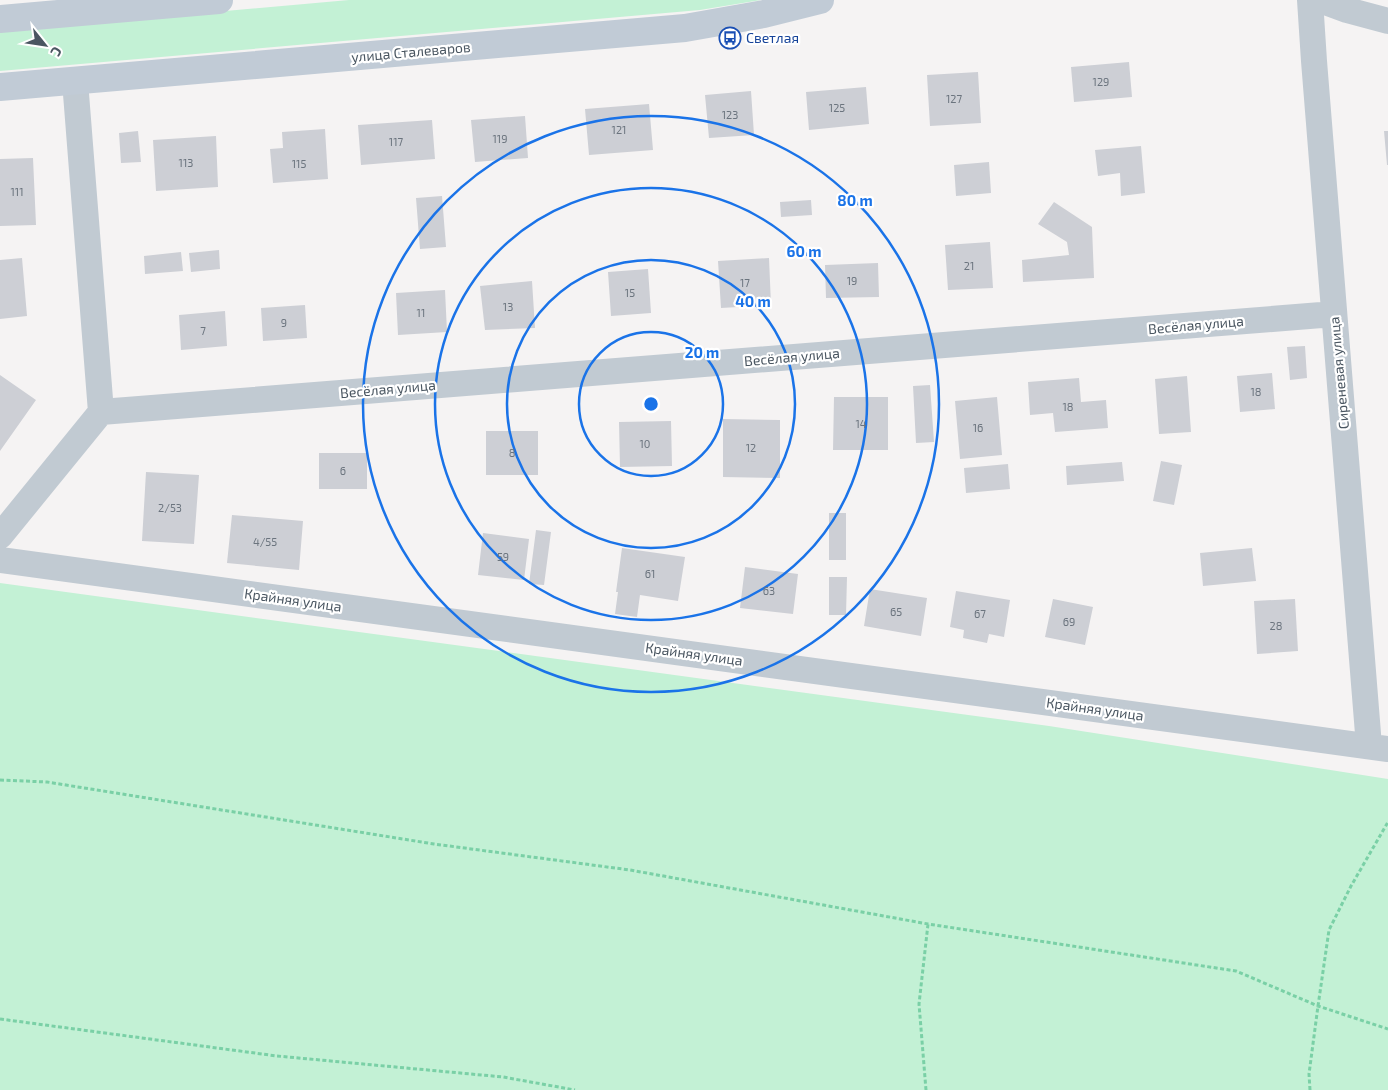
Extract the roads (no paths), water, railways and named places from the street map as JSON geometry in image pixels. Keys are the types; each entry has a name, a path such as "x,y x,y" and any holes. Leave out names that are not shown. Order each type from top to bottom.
{"main road":[{"path":"0,19 219,0"},
{"name":"улица Сталеваров","path":"0,87 685,28 764,14 820,0"}],"street":[{"name":"Сиреневая улица","path":"1310,0 1334,314 1379,747"},
{"path":"1320,0 1347,10 1388,21"},
{"path":"0,536 101,412 75,81"},
{"name":"Весёлая улица","path":"101,412 1334,314"},
{"name":"Крайняя улица","path":"0,560 1379,747"}],"place":[{"name":"Светлая","path":"730,38"}]}
